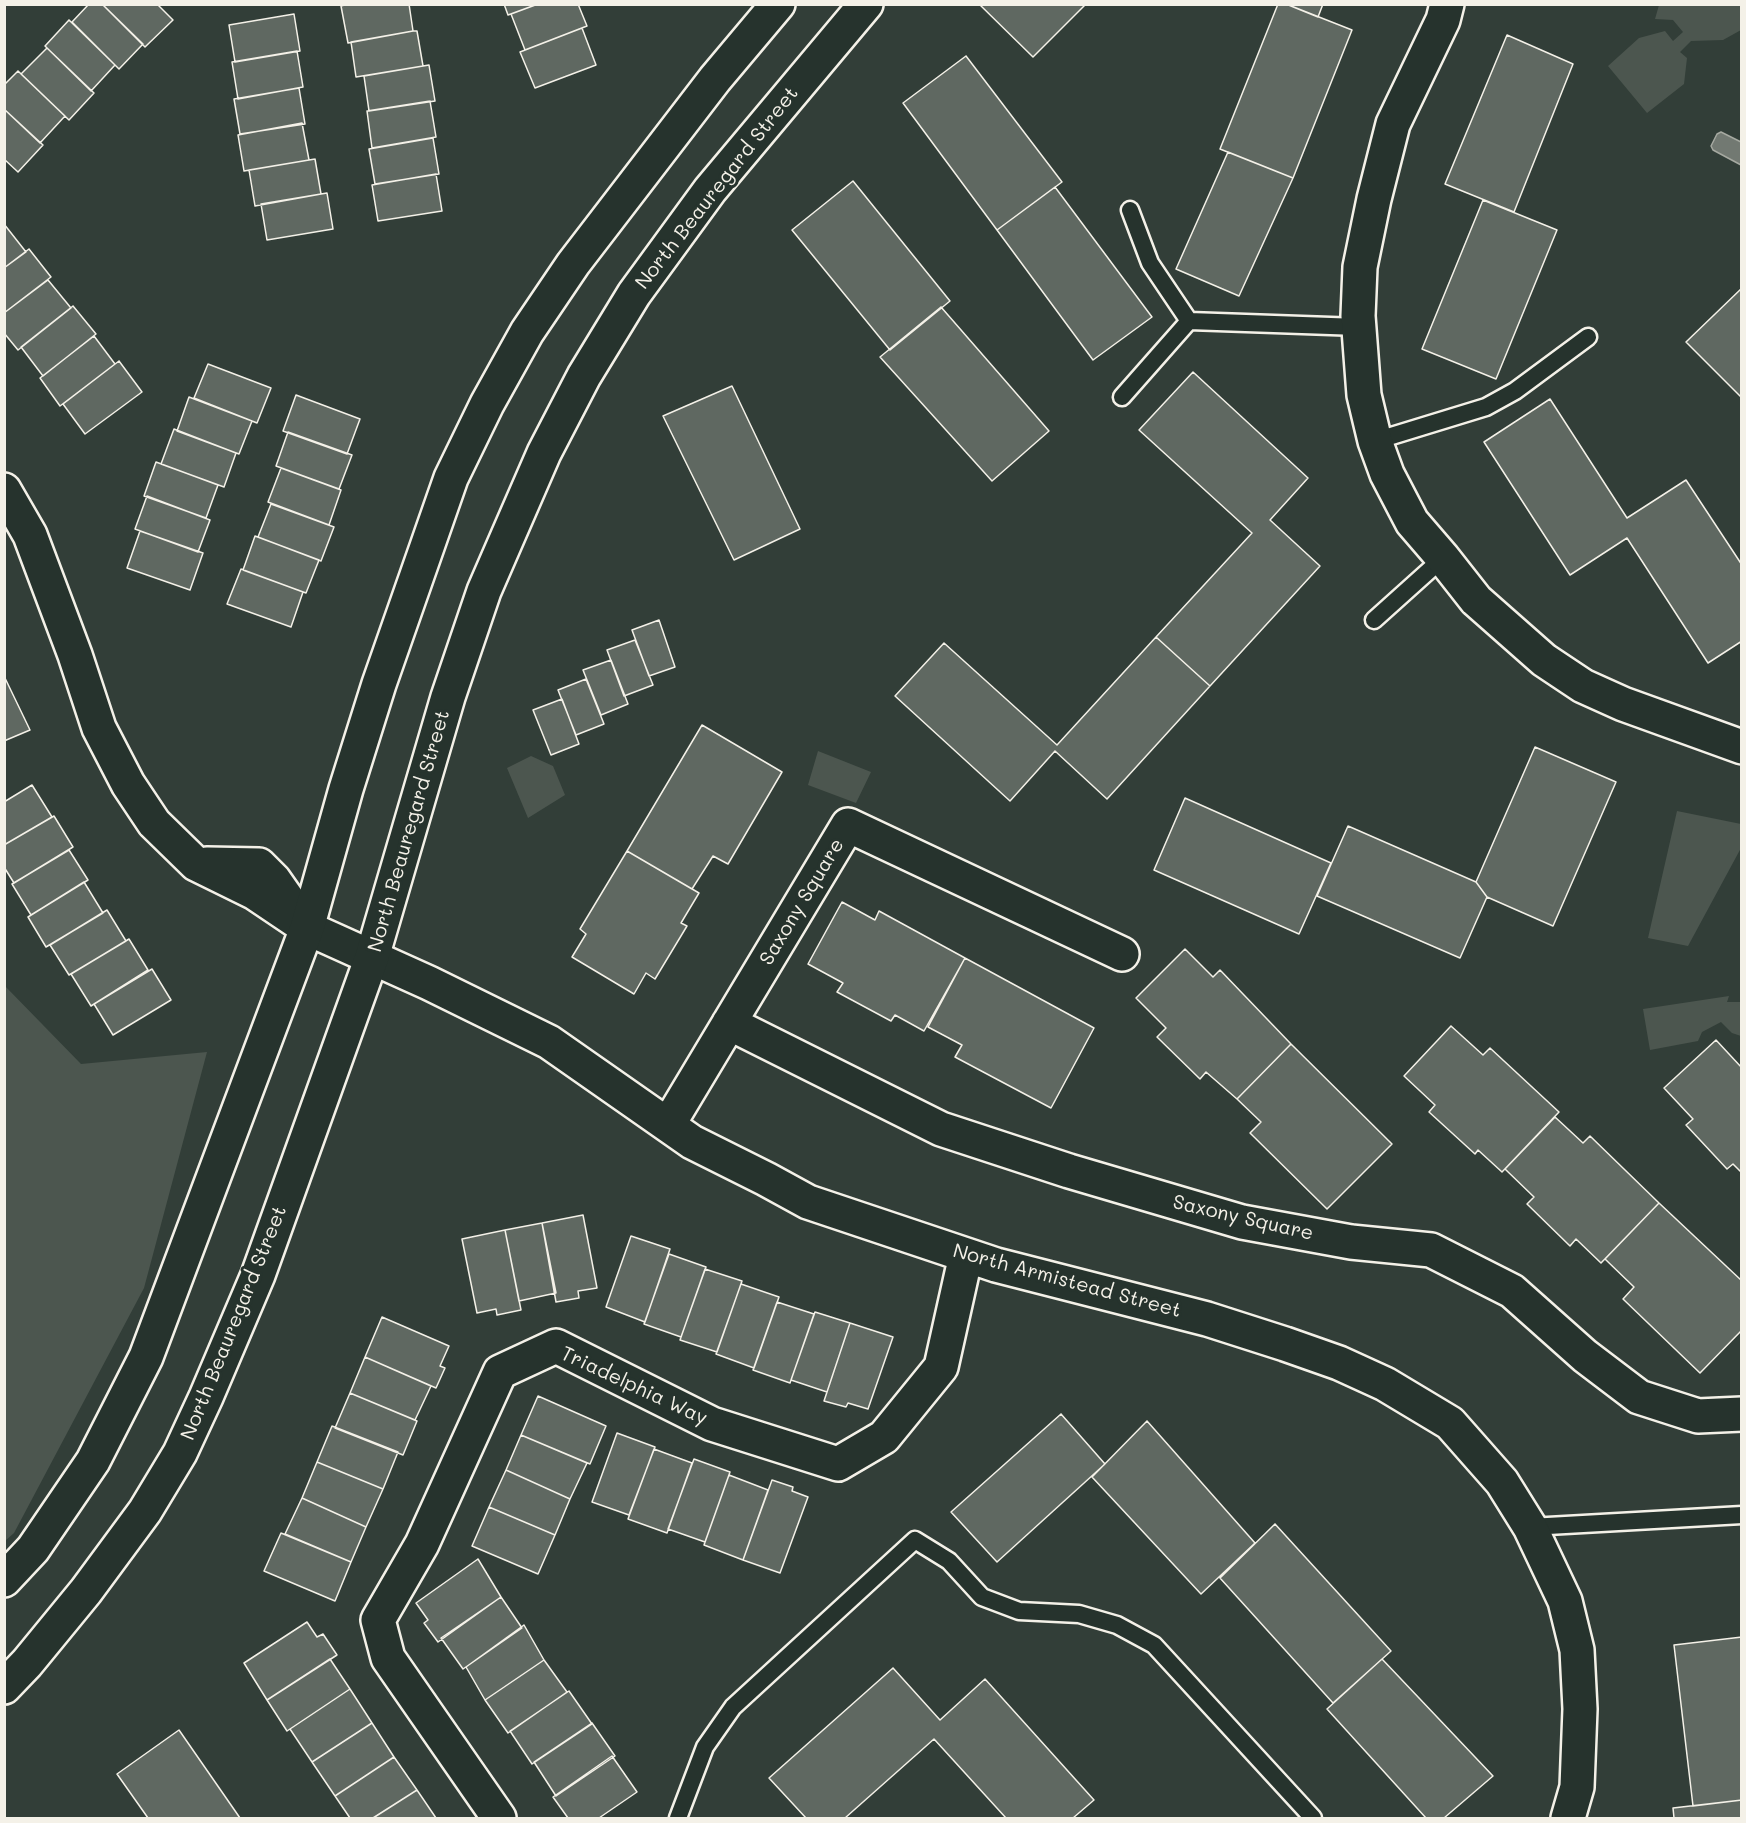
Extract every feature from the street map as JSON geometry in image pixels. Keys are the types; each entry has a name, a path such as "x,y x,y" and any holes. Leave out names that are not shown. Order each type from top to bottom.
{"street":[{"path":"4,1580 33,1549 93,1461 146,1357 307,928 346,789 379,684 452,478 487,404 527,332 573,264 716,79 778,4"},
{"name":"North Beauregard Street","path":"4,1687 27,1663 145,1511 180,1453 206,1397 258,1275 372,957 448,697 484,591 544,453 579,386 634,294 711,190 866,4"},
{"path":"1447,4 1443,20 1393,124 1360,267 1359,327 1364,395 1375,441 1387,474 1412,522 1476,600 1544,660 1583,686 1623,704 1742,747"},
{"path":"4,490 30,535 75,655 99,729 128,784 154,823 196,864 259,865 274,880 307,928"},
{"name":"Saxony Square","path":"668,1125 848,825 1122,954"},
{"name":"North Armistead Street","path":"307,928 429,983 549,1042 692,1142 808,1202 966,1255 1049,1279 1218,1322 1339,1363 1385,1384 1450,1423 1502,1482 1530,1527 1565,1601 1577,1650 1580,1709 1577,1787 1568,1818"},
{"name":"Saxony Square","path":"729,1023 941,1129 1069,1171 1242,1222 1351,1242 1431,1250 1512,1291 1585,1356 1639,1396 1698,1416 1742,1414"},
{"name":"Triadelphia Way","path":"499,1818 388,1658 378,1620 422,1544 500,1372 556,1346 712,1424 838,1464 884,1437 941,1367 966,1255"}],"lane":[{"path":"1130,210 1150,263 1189,321"},
{"path":"1189,321 1359,327"},
{"path":"1122,398 1189,321"},
{"path":"1375,441 1486,407 1515,391 1588,337"},
{"path":"1374,620 1443,558"},
{"path":"1530,1527 1742,1515"},
{"path":"678,1818 705,1747 733,1707 915,1540 949,1561 982,1597 1019,1611 1079,1614 1117,1625 1154,1645 1313,1818"}],"shaded area":[{"path":"1659,5 1741,5 1741,30 1723,40 1691,41 1680,52 1687,58 1684,84 1647,113 1608,66 1639,38 1665,31 1673,41 1683,32 1673,20 1655,19"},
{"path":"1721,132 1741,142 1741,165 1713,150 1711,146 1717,134"},
{"path":"818,751 871,772 856,803 808,785"},
{"path":"531,756 553,766 565,795 528,818 507,768"},
{"path":"1677,811 1741,824 1741,848 1688,946 1648,938"},
{"path":"4,985 81,1064 207,1052 144,1288 14,1533 5,1541"},
{"path":"1729,996 1727,1002 1741,1002 1741,1036 1732,1033 1721,1022 1702,1032 1698,1041 1650,1050 1643,1009"}],"building":[{"path":"89,4 102,4 143,44 119,69 72,22"},
{"path":"102,4 157,4 173,20 145,47"},
{"path":"409,4 413,31 348,43 341,6"},
{"path":"504,4 538,4 508,15"},
{"path":"538,4 578,4 587,26 525,50 511,14"},
{"path":"979,4 1086,4 1033,57"},
{"path":"1278,4 1286,4 1352,30 1293,178 1220,149"},
{"path":"1286,4 1323,4 1318,17"},
{"path":"294,14 300,51 235,62 229,25"},
{"path":"69,20 115,65 91,91 45,46"},
{"path":"582,28 596,65 535,88 520,52"},
{"path":"417,31 423,66 356,77 351,42"},
{"path":"1507,35 1573,64 1514,212 1445,184"},
{"path":"47,48 94,93 69,120 21,74"},
{"path":"297,51 303,87 238,99 232,62"},
{"path":"966,56 1062,182 997,230 903,103"},
{"path":"429,65 435,101 369,111 364,76"},
{"path":"18,71 65,116 40,143 4,109 4,85"},
{"path":"299,88 305,124 240,134 234,99"},
{"path":"430,101 436,137 372,148 367,111"},
{"path":"4,109 43,145 18,172 4,159"},
{"path":"302,123 309,160 244,171 238,135"},
{"path":"433,138 439,174 375,184 369,149"},
{"path":"1228,152 1293,178 1239,296 1176,269"},
{"path":"315,159 321,194 255,206 249,170"},
{"path":"436,174 442,211 378,221 372,185"},
{"path":"853,181 950,301 890,350 792,230"},
{"path":"1055,187 1152,317 1093,360 997,230"},
{"path":"327,193 333,229 267,240 261,204"},
{"path":"1483,200 1557,230 1496,379 1422,349"},
{"path":"4,224 26,252 4,268"},
{"path":"29,249 51,277 4,313 4,268"},
{"path":"48,280 71,308 18,350 4,333 4,313"},
{"path":"1742,288 1742,398 1686,342"},
{"path":"73,306 96,334 43,376 21,347"},
{"path":"941,307 1049,431 992,481 880,357"},
{"path":"94,336 115,364 60,406 40,378"},
{"path":"119,361 142,392 85,434 63,404"},
{"path":"208,364 271,388 257,423 194,398"},
{"path":"1193,372 1308,478 1270,520 1320,566 1210,686 1156,637 1252,533 1139,430"},
{"path":"732,386 800,529 734,560 663,416"},
{"path":"296,395 360,419 347,454 283,431"},
{"path":"189,397 252,421 239,454 177,431"},
{"path":"1550,399 1627,518 1686,480 1742,565 1742,641 1708,663 1627,538 1570,575 1484,442"},
{"path":"174,429 236,453 224,487 161,464"},
{"path":"288,432 352,455 339,489 276,466"},
{"path":"156,462 218,485 206,518 144,496"},
{"path":"281,468 341,490 329,525 268,502"},
{"path":"147,496 210,520 198,552 135,529"},
{"path":"271,504 334,527 321,561 258,537"},
{"path":"140,531 203,553 190,590 127,568"},
{"path":"255,536 319,560 306,593 243,570"},
{"path":"241,569 303,592 291,627 227,604"},
{"path":"659,620 675,667 649,676 632,630"},
{"path":"1156,637 1210,686 1107,799 1055,751 1010,801 895,696 944,643 1057,745"},
{"path":"635,640 653,685 624,696 607,650"},
{"path":"611,660 628,704 601,715 583,670"},
{"path":"4,676 30,730 4,741"},
{"path":"586,679 604,724 576,735 558,690"},
{"path":"562,699 579,744 551,755 533,710"},
{"path":"702,725 782,772 728,864 713,856 692,889 627,851"},
{"path":"1535,747 1616,782 1553,926 1487,897 1476,882"},
{"path":"32,785 52,817 4,845 4,802"},
{"path":"1185,798 1331,863 1299,934 1154,870"},
{"path":"54,816 73,847 14,883 4,867 4,845"},
{"path":"1348,826 1476,882 1487,897 1460,958 1317,896"},
{"path":"69,850 88,880 31,915 12,884"},
{"path":"627,851 699,893 681,923 687,926 655,979 646,973 634,994 572,957 586,934 580,929"},
{"path":"84,882 103,913 46,947 28,917"},
{"path":"842,902 875,920 879,911 965,958 924,1031 895,1015 891,1021 837,992 843,983 808,964"},
{"path":"107,910 126,941 69,975 50,945"},
{"path":"129,939 148,970 91,1006 71,974"},
{"path":"1185,949 1213,977 1220,970 1291,1044 1237,1099 1206,1072 1200,1079 1157,1037 1166,1028 1136,998"},
{"path":"965,958 1094,1028 1051,1108 955,1057 962,1045 928,1027"},
{"path":"152,969 171,1000 113,1035 94,1004"},
{"path":"1451,1026 1483,1055 1490,1048 1559,1112 1502,1172 1478,1150 1475,1154 1429,1112 1435,1105 1404,1076"},
{"path":"1716,1040 1742,1068 1742,1173 1733,1164 1727,1169 1686,1125 1693,1119 1664,1088"},
{"path":"1291,1044 1392,1144 1327,1209 1250,1133 1261,1122 1237,1099"},
{"path":"1555,1117 1583,1143 1590,1136 1659,1203 1601,1263 1576,1239 1570,1246 1527,1204 1534,1197 1505,1169"},
{"path":"1659,1203 1742,1281 1742,1330 1700,1373 1623,1299 1634,1287 1605,1259"},
{"path":"583,1215 597,1288 578,1291 579,1298 556,1302 542,1223"},
{"path":"542,1223 556,1293 519,1301 505,1230"},
{"path":"505,1230 521,1310 497,1315 496,1309 477,1313 462,1239"},
{"path":"631,1236 670,1249 645,1322 606,1307"},
{"path":"669,1254 706,1267 681,1337 644,1324"},
{"path":"705,1269 742,1281 717,1352 680,1340"},
{"path":"741,1284 779,1297 754,1368 716,1354"},
{"path":"777,1302 814,1314 790,1383 753,1370"},
{"path":"815,1312 850,1323 827,1392 791,1380"},
{"path":"382,1317 449,1346 440,1366 445,1368 436,1388 365,1357"},
{"path":"850,1323 893,1337 868,1409 848,1403 846,1407 824,1401"},
{"path":"365,1357 431,1386 415,1420 350,1393"},
{"path":"350,1393 417,1421 403,1455 335,1428"},
{"path":"538,1396 606,1426 590,1464 521,1435"},
{"path":"1061,1414 1105,1464 997,1562 951,1512"},
{"path":"1147,1421 1255,1543 1201,1594 1092,1477"},
{"path":"332,1426 398,1452 383,1489 317,1462"},
{"path":"617,1433 655,1447 629,1515 592,1502"},
{"path":"521,1435 587,1463 570,1499 506,1470"},
{"path":"654,1449 692,1463 667,1533 628,1519"},
{"path":"694,1459 730,1472 705,1542 668,1529"},
{"path":"317,1462 383,1489 366,1527 302,1498"},
{"path":"506,1470 570,1499 555,1535 489,1507"},
{"path":"729,1475 768,1490 743,1560 704,1545"},
{"path":"772,1480 793,1487 792,1491 808,1497 780,1573 743,1560"},
{"path":"302,1498 366,1527 351,1562 285,1534"},
{"path":"489,1507 555,1535 538,1574 472,1546"},
{"path":"1275,1524 1391,1651 1333,1703 1220,1578"},
{"path":"281,1533 351,1562 335,1601 264,1571"},
{"path":"478,1559 501,1597 438,1642 424,1623 428,1620 416,1603"},
{"path":"501,1597 522,1628 463,1669 441,1638"},
{"path":"307,1622 317,1637 323,1634 337,1655 267,1700 244,1663"},
{"path":"524,1625 544,1660 485,1700 466,1667"},
{"path":"1742,1637 1742,1800 1693,1806 1674,1645"},
{"path":"330,1659 350,1689 287,1731 267,1700"},
{"path":"1382,1659 1493,1776 1444,1818 1426,1818 1327,1709"},
{"path":"544,1660 567,1692 508,1733 485,1700"},
{"path":"893,1668 940,1720 985,1679 1094,1800 1073,1818 1006,1818 934,1739 845,1818 806,1818 769,1778"},
{"path":"350,1689 372,1723 312,1762 290,1729"},
{"path":"569,1691 592,1724 532,1764 510,1731"},
{"path":"372,1723 394,1757 335,1796 312,1762"},
{"path":"592,1723 615,1756 556,1796 534,1762"},
{"path":"179,1730 240,1818 148,1818 117,1774"},
{"path":"612,1756 637,1792 599,1818 568,1818 553,1797"},
{"path":"394,1757 417,1790 373,1818 350,1818 335,1796"},
{"path":"417,1790 436,1818 373,1818"},
{"path":"1742,1800 1742,1818 1674,1818 1673,1808"}]}
